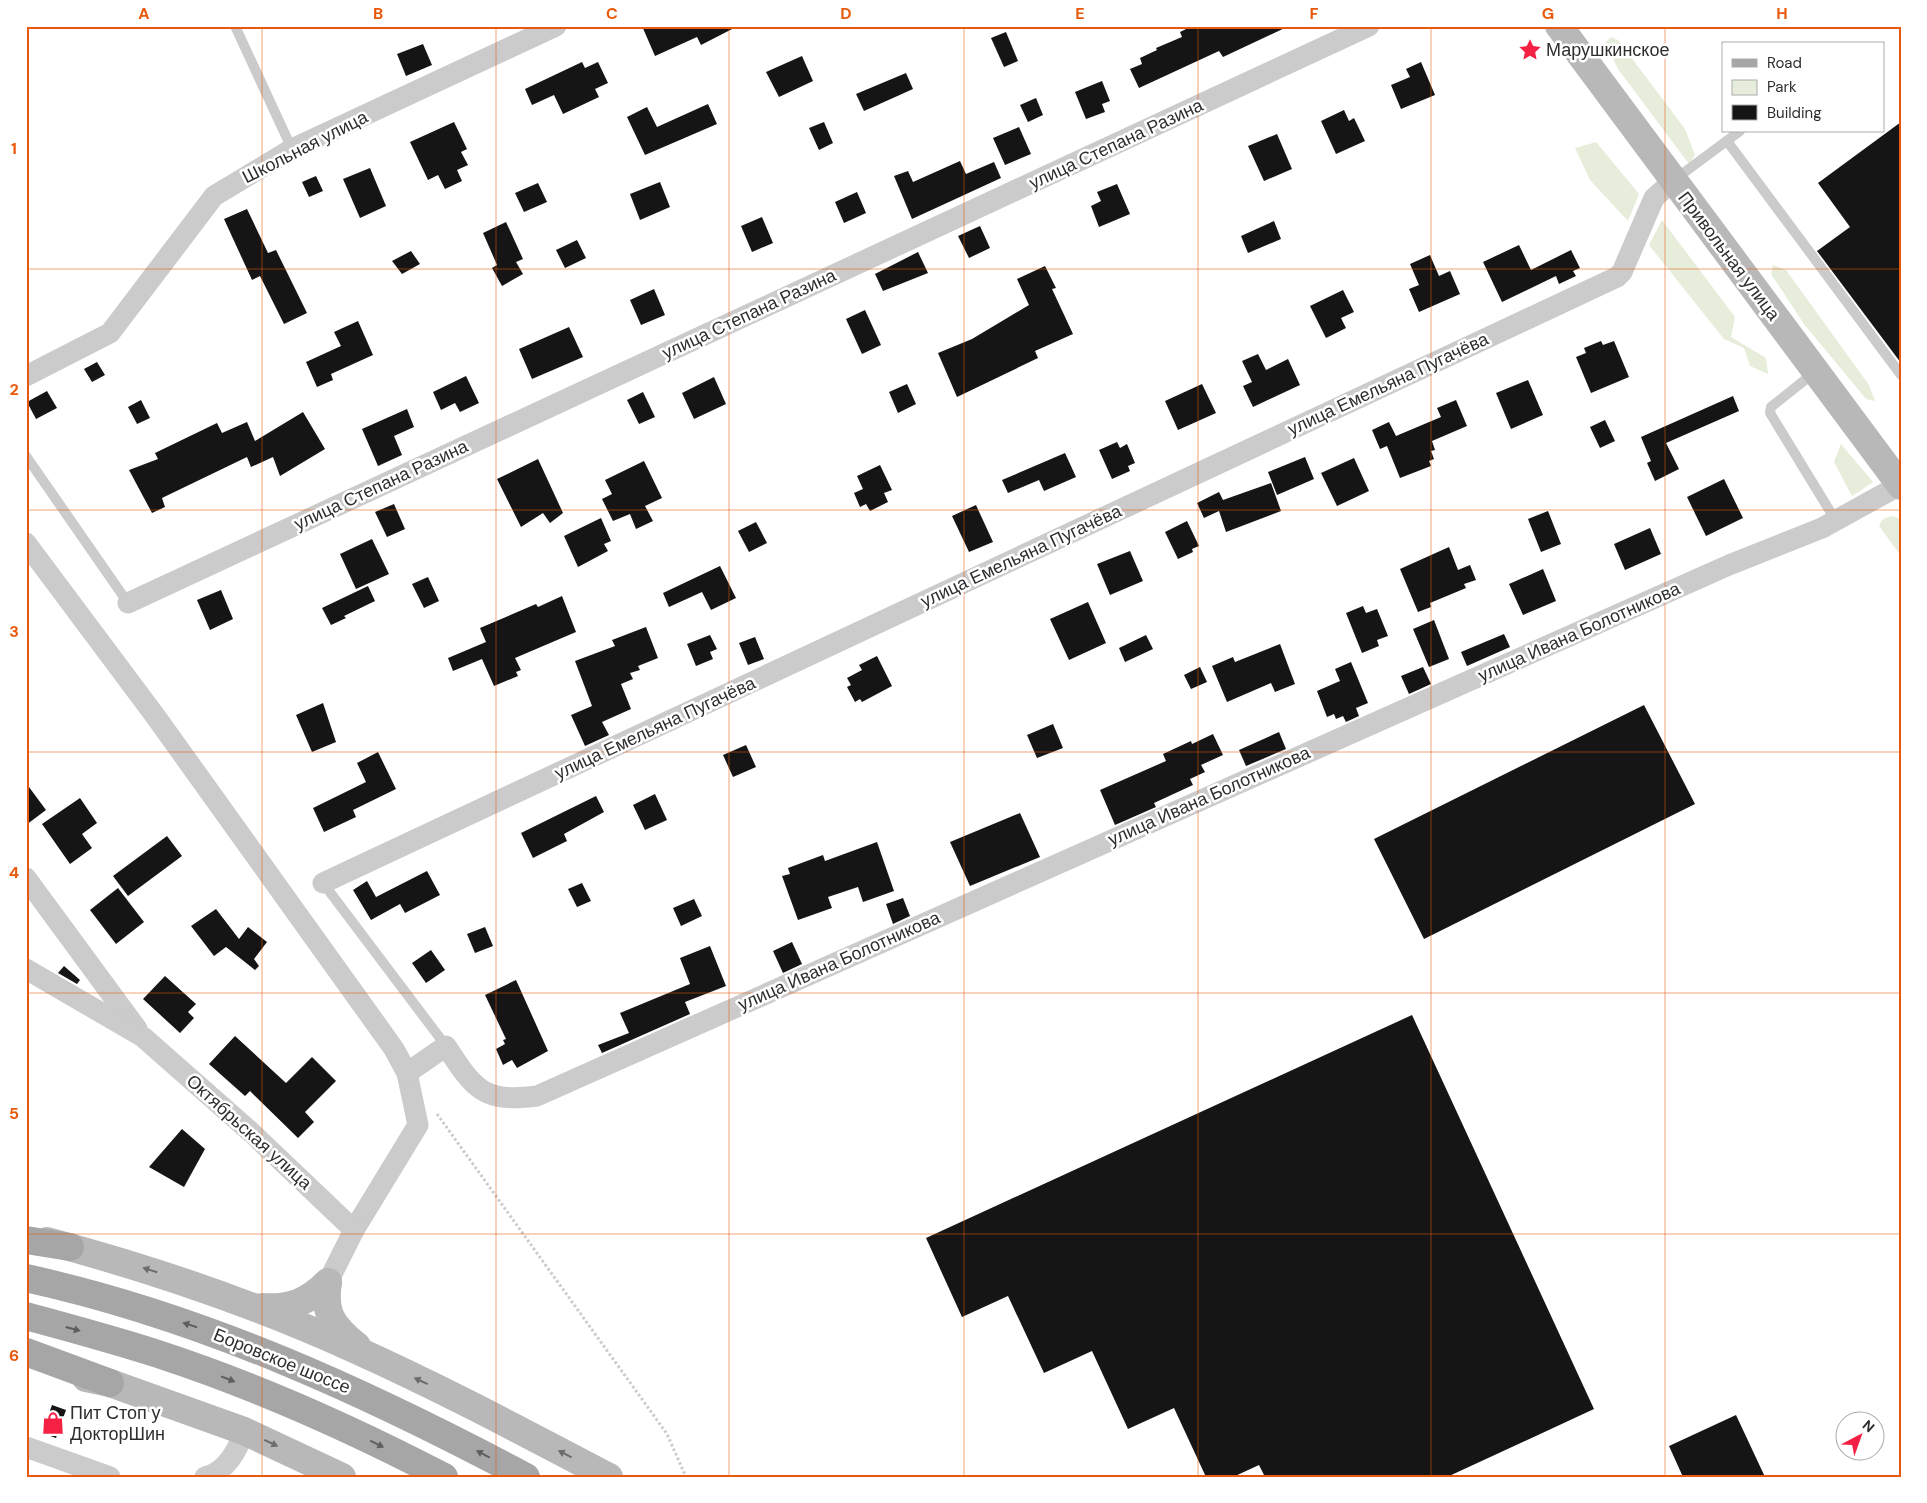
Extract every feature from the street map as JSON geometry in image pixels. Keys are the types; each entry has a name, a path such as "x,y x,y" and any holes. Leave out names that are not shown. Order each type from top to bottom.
{"main road":[{"name":"Привольная улица","path":"1559,26 1901,486"},
{"path":"26,1230 70,1247"},
{"path":"26,1235 164,1275 246,1304 452,1395 609,1477"},
{"path":"26,1240 70,1247"},
{"name":"Боровское шоссе","path":"26,1278 91,1294 245,1344 404,1413 526,1477"},
{"path":"246,1304 277,1308 295,1305 314,1296 328,1282"},
{"path":"328,1282 327,1308 336,1328 376,1360"},
{"name":"Боровское шоссе","path":"26,1316 160,1354 248,1387 332,1422 444,1477"},
{"path":"26,1352 244,1431 342,1477"},
{"path":"26,1366 110,1384"}],"street":[{"name":"Школьная улица","path":"26,376 110,333 214,196 292,149 556,26"},
{"name":"улица Степана Разина","path":"128,603 1369,26"},
{"name":"улица Емельяна Пугачёва","path":"323,883 1616,277 1622,272 1654,198 1673,181"},
{"name":"улица Ивана Болотникова","path":"446,1046 474,1084 498,1098 514,1099 536,1096 1720,569 1836,521 1901,486"},
{"path":"26,543 174,741 394,1049 407,1072 418,1125 354,1230 328,1282"},
{"name":"Октябрьская улица","path":"26,878 143,1037"},
{"name":"Октябрьская улица","path":"26,968 143,1037 252,1133 354,1230"},
{"path":"407,1072 446,1046"},
{"path":"208,1476 234,1454 244,1431"},
{"path":"26,1447 110,1477"}],"lane":[{"path":"235,26 292,149"},
{"path":"1673,181 1739,132"},
{"path":"1727,142 1901,375"},
{"path":"1815,371 1771,407 1770,413 1836,521"},
{"path":"26,456 128,603"},
{"path":"323,883 446,1046"}],"path":[{"path":"436,1113 667,1434 686,1477"}],"green space":[{"path":"1611,37 1618,40 1685,129 1695,155 1689,164 1618,69 1605,43"},
{"path":"1596,142 1639,194 1628,221 1590,180 1575,148"},
{"path":"1662,220 1735,317 1731,337 1766,358 1768,374 1750,366 1744,348 1724,339 1649,245"},
{"path":"1773,265 1786,270 1869,385 1875,401 1866,399 1804,324 1771,274"},
{"path":"1841,444 1873,482 1852,496 1834,462"},
{"path":"1891,516 1898,518 1901,522 1901,556 1879,526 1882,520"}],"building":[{"path":"642,26 738,26 701,45 697,37 655,56"},
{"path":"1192,26 1289,26 1223,57 1219,51 1139,88 1130,69 1142,64 1140,58 1157,50 1156,48 1182,37 1180,32"},
{"path":"1006,32 1018,61 1004,67 991,38"},
{"path":"423,44 432,65 406,76 397,54"},
{"path":"802,56 813,81 779,97 766,72"},
{"path":"582,62 585,68 598,62 608,83 595,89 599,97 563,114 554,95 532,105 525,89"},
{"path":"1421,62 1435,95 1401,109 1391,85 1410,77 1406,69"},
{"path":"906,73 913,89 864,111 856,94"},
{"path":"1102,81 1110,101 1102,104 1105,112 1086,119 1075,92"},
{"path":"1036,98 1043,115 1028,122 1020,105"},
{"path":"708,104 717,124 645,155 627,117 647,107 657,127"},
{"path":"1344,110 1349,121 1354,118 1365,141 1336,154 1321,121"},
{"path":"454,122 467,149 461,152 468,165 457,170 462,181 445,189 438,175 428,180 410,142"},
{"path":"824,122 833,143 819,150 809,128"},
{"path":"1901,122 1901,363 1817,251 1850,227 1818,183"},
{"path":"1019,127 1031,154 1005,165 993,138"},
{"path":"1277,134 1292,169 1264,181 1248,146"},
{"path":"960,161 966,174 994,162 1001,178 912,219 894,176 908,171 913,182"},
{"path":"370,168 386,206 360,218 343,179"},
{"path":"316,176 323,191 309,197 302,182"},
{"path":"660,182 670,207 640,220 630,194"},
{"path":"538,183 547,202 524,212 515,193"},
{"path":"1117,184 1130,214 1099,227 1091,206 1101,201 1097,192"},
{"path":"857,192 866,213 844,223 835,202"},
{"path":"247,209 268,253 276,250 307,313 284,324 260,276 252,280 224,219"},
{"path":"762,217 773,243 752,252 741,226"},
{"path":"1274,221 1281,239 1248,253 1241,236"},
{"path":"506,222 523,259 516,262 523,274 502,286 492,268 497,265 483,233"},
{"path":"980,226 990,248 969,258 958,236"},
{"path":"577,240 586,258 565,268 556,250"},
{"path":"1519,245 1531,270 1571,250 1580,268 1573,271 1576,276 1559,284 1556,276 1502,302 1483,262"},
{"path":"411,251 420,264 402,274 392,261"},
{"path":"918,252 928,273 883,291 875,274"},
{"path":"1430,255 1439,276 1450,271 1460,294 1419,312 1409,289 1419,285 1410,264"},
{"path":"1045,266 1056,288 1052,289 1073,334 1035,351 1038,358 957,397 938,353 972,339 1029,305 1017,279"},
{"path":"654,289 665,315 641,325 630,300"},
{"path":"1343,290 1354,312 1341,318 1346,328 1326,338 1310,306"},
{"path":"865,310 881,345 862,354 846,319"},
{"path":"358,321 373,355 331,374 333,380 317,387 306,362 341,346 334,332"},
{"path":"569,327 583,357 532,379 519,349"},
{"path":"1601,341 1603,345 1614,341 1629,377 1591,393 1576,357 1586,353 1584,348"},
{"path":"1258,354 1266,370 1288,359 1300,385 1253,407 1243,386 1252,382 1242,361"},
{"path":"97,362 105,375 92,382 84,369"},
{"path":"466,376 479,403 460,412 455,403 441,410 433,392"},
{"path":"714,377 726,404 694,419 682,393"},
{"path":"1528,380 1543,415 1511,429 1496,393"},
{"path":"907,384 916,404 898,413 889,392"},
{"path":"1202,384 1216,413 1178,430 1165,401"},
{"path":"47,391 57,408 36,419 27,402"},
{"path":"643,392 655,417 639,424 627,400"},
{"path":"1733,396 1739,411 1666,443 1679,469 1655,481 1647,463 1651,461 1641,437"},
{"path":"141,400 150,418 137,424 128,407"},
{"path":"1456,400 1467,426 1432,441 1435,450 1431,451 1434,459 1429,461 1431,466 1400,478 1387,446 1380,449 1372,430 1389,422 1396,436 1441,417 1437,408"},
{"path":"407,409 414,427 394,436 402,455 378,466 362,429"},
{"path":"303,412 325,449 280,476 273,457 251,467 247,457 162,498 165,507 152,513 129,470 158,459 155,453 217,423 222,433 247,422 255,441"},
{"path":"1605,420 1615,441 1600,448 1590,427"},
{"path":"1117,442 1120,448 1127,444 1135,463 1128,466 1130,471 1112,479 1099,450"},
{"path":"1065,453 1076,477 1044,491 1039,480 1008,493 1002,480"},
{"path":"1305,457 1314,479 1277,495 1268,472"},
{"path":"1354,458 1369,491 1337,506 1321,473"},
{"path":"538,459 563,513 550,523 543,513 521,527 497,479"},
{"path":"644,461 662,498 645,506 653,521 636,529 630,514 613,521 602,499 612,494 605,480"},
{"path":"880,465 892,490 884,493 888,502 870,511 866,504 860,507 854,493 863,489 857,476"},
{"path":"1724,479 1743,518 1706,536 1687,497"},
{"path":"1271,483 1281,511 1226,532 1219,511 1204,518 1197,503 1219,492 1223,500"},
{"path":"394,504 405,529 387,537 375,512"},
{"path":"976,505 993,542 969,552 952,516"},
{"path":"1548,511 1561,544 1541,552 1528,519"},
{"path":"601,518 611,541 604,544 608,551 578,567 564,536"},
{"path":"1187,521 1199,546 1192,549 1193,552 1178,559 1165,532"},
{"path":"756,522 767,543 749,552 738,531"},
{"path":"1650,528 1661,554 1625,570 1614,544"},
{"path":"372,539 389,574 356,589 340,554"},
{"path":"1449,547 1458,570 1470,565 1476,580 1464,584 1466,588 1430,603 1431,607 1418,612 1400,569"},
{"path":"1130,551 1143,581 1110,595 1097,564"},
{"path":"720,566 736,598 711,610 702,592 669,607 663,593"},
{"path":"1543,569 1556,601 1523,615 1509,584"},
{"path":"428,577 439,601 424,608 412,584"},
{"path":"368,586 375,601 344,616 346,618 331,625 322,608"},
{"path":"221,590 233,619 210,630 197,600"},
{"path":"562,596 576,632 515,658 521,670 516,672 518,676 494,686 482,659 453,671 448,658 486,642 480,628 536,604 538,607"},
{"path":"1088,602 1106,643 1069,660 1050,619"},
{"path":"1363,606 1366,613 1377,609 1388,636 1377,640 1379,646 1362,653 1346,613"},
{"path":"1434,620 1449,659 1429,667 1413,629"},
{"path":"646,627 658,658 638,666 640,670 630,673 633,679 621,684 631,709 602,722 609,735 585,746 571,715 592,706 575,661 615,646 612,640"},
{"path":"1504,634 1510,647 1467,666 1461,652"},
{"path":"710,635 717,649 710,652 713,659 696,666 687,644"},
{"path":"1146,635 1153,649 1125,662 1119,648"},
{"path":"755,637 764,659 748,665 739,643"},
{"path":"1280,644 1295,684 1275,692 1271,683 1227,702 1212,666 1233,657 1235,662"},
{"path":"877,656 892,686 862,702 860,699 855,702 847,687 851,685 847,678 862,670 859,665"},
{"path":"1351,662 1368,703 1356,708 1359,716 1346,722 1343,716 1336,719 1334,714 1327,717 1317,691 1340,681 1335,669"},
{"path":"1200,667 1207,682 1191,689 1184,675"},
{"path":"1423,667 1431,684 1409,694 1401,676"},
{"path":"323,703 336,742 312,752 296,715"},
{"path":"1644,705 1695,804 1424,939 1374,839"},
{"path":"1053,724 1063,748 1037,758 1027,735"},
{"path":"1279,732 1286,749 1246,766 1239,750"},
{"path":"1213,734 1223,755 1201,765 1205,772 1190,779 1193,785 1154,803 1156,807 1115,825 1100,790 1166,761 1163,754 1191,741 1192,744"},
{"path":"746,745 756,767 733,777 723,755"},
{"path":"378,752 396,789 353,810 356,817 324,832 313,808 366,782 357,763"},
{"path":"26,783 46,810 26,825"},
{"path":"655,794 667,820 645,830 633,805"},
{"path":"596,796 604,812 564,834 567,841 533,858 521,833"},
{"path":"80,798 97,823 82,834 92,848 70,864 42,824"},
{"path":"1020,813 1040,857 970,886 950,842"},
{"path":"167,836 182,856 128,896 113,876"},
{"path":"877,842 894,891 863,902 858,887 828,897 832,908 798,920 782,876 790,874 788,868 823,855 825,861"},
{"path":"427,871 440,895 405,913 400,904 371,920 353,890 367,881 376,897"},
{"path":"582,883 591,901 577,907 568,889"},
{"path":"118,888 144,922 116,944 90,910"},
{"path":"903,898 910,916 893,924 886,904"},
{"path":"694,899 702,916 681,926 673,908"},
{"path":"216,909 239,939 248,927 267,942 254,959 259,966 255,970 226,947 214,956 191,926"},
{"path":"485,927 493,946 475,953 467,934"},
{"path":"792,942 802,964 783,973 773,951"},
{"path":"710,946 726,986 685,1002 690,1014 602,1053 598,1045 629,1033 620,1013 690,984 680,958"},
{"path":"431,950 445,970 426,983 412,963"},
{"path":"64,966 80,980 77,984 58,973"},
{"path":"165,976 196,1004 188,1012 194,1018 180,1033 143,999"},
{"path":"516,980 548,1051 517,1068 512,1060 503,1065 496,1049 505,1044 503,1040 506,1039 485,995"},
{"path":"1412,1015 1594,1409 1447,1477 1265,1477 1259,1465 1233,1477 1206,1477 1174,1408 1128,1429 1092,1351 1044,1373 1008,1296 962,1317 926,1238"},
{"path":"235,1036 286,1083 312,1057 336,1081 305,1112 314,1122 298,1138 250,1091 245,1096 209,1064"},
{"path":"182,1129 205,1149 184,1187 149,1167"},
{"path":"52,1405 66,1410 56,1438 42,1433"},
{"path":"1736,1415 1765,1477 1683,1477 1669,1446"}],"place":[{"name":"Марушкинское","path":"1530,50"},
{"name":"Пит Стоп у ДокторШин","path":"53,1423"}]}
